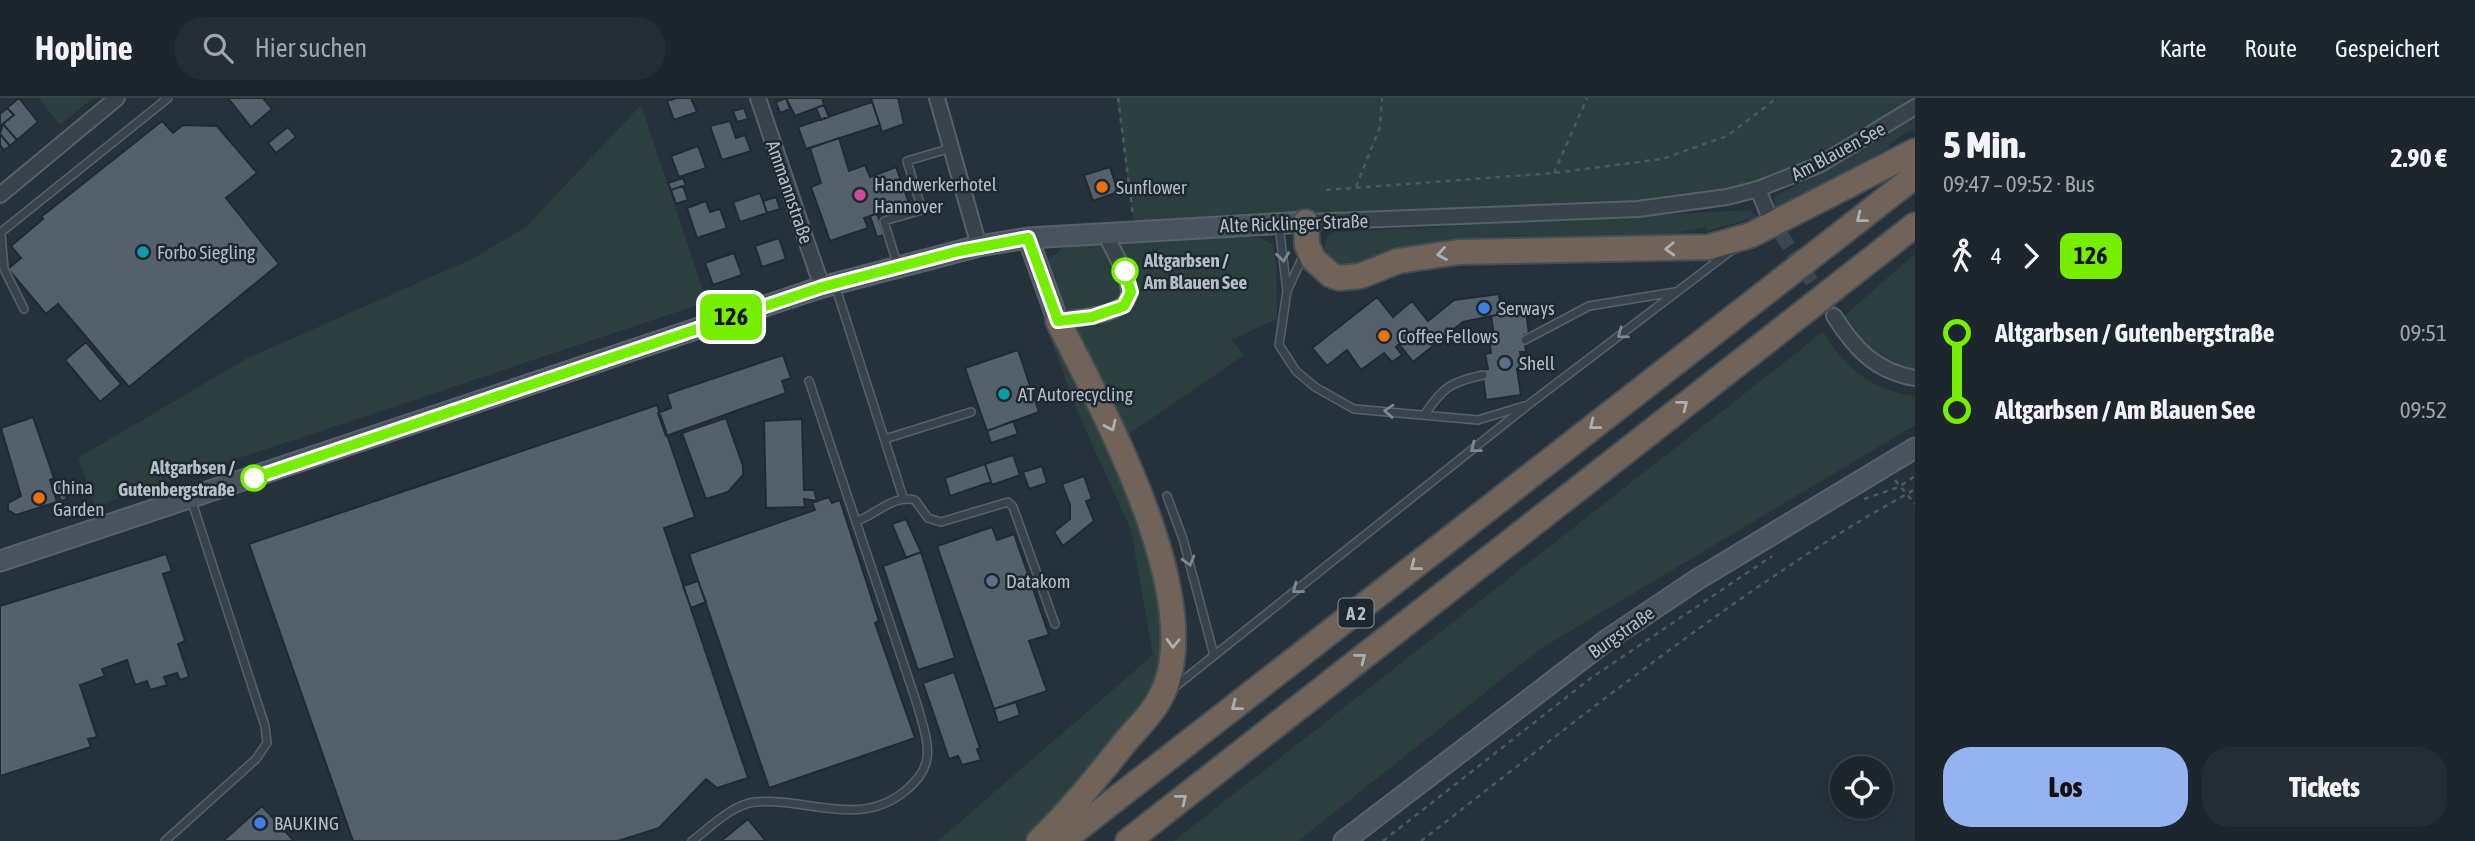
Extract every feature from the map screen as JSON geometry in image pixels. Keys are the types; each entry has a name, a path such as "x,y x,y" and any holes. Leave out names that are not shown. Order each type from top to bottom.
{"highway":[{"path":"1306,234 1321,268 1340,278 1360,276 1398,261 1459,252 1709,247 1751,235 1915,151"},
{"name":"A 2","path":"1062,841 1915,176"},
{"name":"A 2","path":"1128,841 1915,225"},
{"path":"1882,250 1915,240"},
{"path":"1039,841 1068,813 1160,699 1174,647 1165,575 1138,490 1109,422 1058,321"}],"street":[{"path":"0,195 117,98"},
{"name":"Ammannstraße","path":"758,98 828,285"},
{"path":"937,98 979,247"},
{"name":"Am Blauen See","path":"1758,189 1819,164 1915,107"},
{"path":"1758,189 1768,214"},
{"name":"Alte Ricklinger Straße","path":"0,561 828,285 979,247 1028,238 1279,222 1306,234 1638,209 1727,197 1758,189"},
{"path":"1028,238 1058,321 1115,311 1124,306 1130,285 1104,232"},
{"path":"1834,316 1860,352 1885,370 1915,379"},
{"name":"Burgstraße","path":"1344,841 1606,640 1698,579 1915,448"}],"lane":[{"path":"24,309 4,269 1,233 168,98"},
{"path":"898,267 884,221 922,210 907,161 950,148"},
{"path":"1279,222 1287,291 1279,345 1296,371 1315,387 1354,409 1478,420 1528,405"},
{"path":"1287,291 1296,276 1306,234"},
{"path":"1160,699 1528,405 1751,235"},
{"path":"828,285 885,439 903,497"},
{"path":"1525,340 1589,306 1676,292"},
{"path":"1425,414 1441,390 1462,380 1483,375"},
{"path":"692,841 736,807 754,802 795,803 836,810 863,811 880,807 916,782 926,766 928,743 918,704 809,381"},
{"path":"885,439 971,412"},
{"path":"1167,496 1183,539 1214,655"},
{"path":"857,521 876,514 894,500 903,497 915,500 934,521 1008,502 1013,507 1055,624"},
{"path":"165,841 256,759 267,743 265,726 191,499"}],"path":[{"path":"1118,98 1133,219"},
{"path":"1356,187 1380,127 1382,98"},
{"path":"1554,173 1587,98"},
{"path":"1326,190 1554,173 1662,159 1727,136 1777,98"},
{"path":"1886,465 1899,487 1915,504"},
{"path":"1861,500 1899,487 1915,476"},
{"path":"1421,841 1592,709 1723,614 1859,521 1915,489"},
{"path":"1383,841 1591,678 1780,550"}],"green space":[{"path":"39,98 93,98 60,125"},
{"path":"1117,98 1915,98 1798,166 1756,182 1710,193 1638,201 1525,207 1238,218 1241,236 1259,238 1272,244 1276,260 1277,319 1231,340 1244,355 1126,436 1143,533 1161,608 1162,654 1146,701 1036,831 1024,841 938,841 1153,655 1131,530 1078,413 1043,318 1049,259 1068,245 1136,241"},
{"path":"641,105 707,302 95,506 78,458 246,359 474,258 526,227"},
{"path":"1915,115 1915,132 1911,130 1888,144 1890,147 1775,210 1774,198 1779,194 1823,171"},
{"path":"1751,210 1756,217 1707,231 1706,227 1681,232 1681,239 1350,268 1335,265 1324,248 1328,236 1335,232"},
{"path":"1915,254 1915,371 1874,351 1844,316"},
{"path":"1823,332 1861,376 1885,389 1915,396 1915,425 1540,649 1298,841 1174,841"}],"building":[{"path":"19,98 38,122 17,140 3,124 14,115 7,108"},
{"path":"228,98 263,98 272,109 251,127"},
{"path":"691,98 697,112 674,120 667,101"},
{"path":"786,98 822,98 824,105 795,116"},
{"path":"786,98 790,109 780,113 776,102"},
{"path":"871,98 898,98 904,124 882,132"},
{"path":"872,102 880,125 806,149 798,127"},
{"path":"824,105 829,117 821,120 816,108"},
{"path":"7,108 14,115 0,126 0,114"},
{"path":"744,108 748,119 737,122 733,111"},
{"name":"Forbo Siegling","path":"162,121 173,133 183,125 217,126 257,173 226,198 279,264 129,387 58,304 46,314 8,269 21,258 11,246 43,219 41,217"},
{"path":"730,121 736,138 745,135 751,151 722,160 710,126"},
{"path":"3,124 17,140 10,146 0,134"},
{"path":"288,127 296,137 276,153 268,143"},
{"path":"0,134 10,146 4,150 0,145"},
{"name":"Handwerkerhotel Hannover","path":"839,138 849,171 865,165 870,177 896,167 909,203 864,218 868,228 830,241 811,187 821,183 810,148"},
{"path":"698,146 706,168 679,177 671,156"},
{"name":"Sunflower","path":"1110,167 1118,192 1093,201 1084,175"},
{"path":"683,178 686,185 671,190 668,183"},
{"path":"683,186 688,200 676,204 671,190"},
{"path":"760,193 767,213 740,222 733,202"},
{"path":"776,197 780,209 767,213 763,201"},
{"path":"706,201 710,212 720,209 727,228 697,238 687,208"},
{"path":"877,213 884,235 877,237 870,216"},
{"path":"779,238 786,259 762,267 755,246"},
{"path":"734,253 742,275 713,285 705,263"},
{"path":"1499,294 1501,314 1463,322 1413,362 1399,344 1396,347 1402,355 1392,362 1384,353 1361,370 1347,350 1327,366 1312,348 1377,297 1393,317 1412,301 1428,321 1454,300"},
{"path":"1526,311 1529,334 1524,335 1526,352 1520,352 1523,369 1517,369 1521,395 1486,400 1482,370 1488,369 1485,354 1491,353 1489,336 1494,335 1491,316"},
{"path":"86,342 121,384 100,402 65,360"},
{"name":"AT Autorecycling","path":"1018,350 1039,412 987,431 965,368"},
{"path":"783,355 791,378 782,381 786,393 666,436 658,413 671,408 667,394"},
{"path":"657,405 695,517 664,528 748,778 717,788 706,779 659,828 618,841 353,841 249,544"},
{"path":"33,417 54,478 50,480 57,502 16,515 8,510 8,503 21,496 1,428"},
{"path":"726,418 743,466 743,475 728,492 706,499 682,433"},
{"path":"802,419 804,490 814,490 817,501 804,499 805,507 766,508 764,421"},
{"path":"1013,421 1018,434 991,443 987,431"},
{"path":"1013,455 1020,475 992,485 985,464"},
{"path":"985,464 991,482 950,496 945,478"},
{"path":"1042,466 1047,483 1029,489 1023,472"},
{"path":"1084,476 1092,499 1086,501 1094,521 1063,546 1054,532 1070,519 1070,505 1062,484"},
{"path":"60,479 67,499 61,501 54,481"},
{"path":"829,497 832,503 840,500 879,621 875,623 915,738 769,788 689,554 815,510 812,503"},
{"path":"906,519 921,552 906,558 892,524"},
{"path":"992,527 997,540 1014,534 1049,635 1029,641 1047,691 994,709 937,546"},
{"path":"921,552 955,658 918,670 883,566"},
{"path":"166,554 172,571 163,574 185,641 178,644 189,677 180,680 177,673 164,677 167,685 150,690 147,681 135,685 127,660 102,669 105,676 80,685 97,737 88,739 91,747 0,776 0,606"},
{"path":"698,581 706,602 691,608 683,586"},
{"path":"954,672 980,748 977,749 981,760 962,765 958,756 949,759 923,683"},
{"path":"1016,702 1020,715 998,723 994,709"},
{"name":"BAUKING","path":"262,806 294,841 223,841"},
{"path":"748,819 766,841 721,841"}],"tunnel":[{"path":"1770,217 1834,316"}],"bus line":[{"name":"126","path":"254,478 822,287 959,251 1028,238 1058,321 1092,317 1124,306 1131,292 1125,271"}],"place":[{"name":"Sunflower","path":"1102,187"},
{"name":"Handwerkerhotel Hannover","path":"860,195"},
{"name":"Forbo Siegling","path":"143,252"},
{"name":"Altgarbsen / Am Blauen See","path":"1125,271"},
{"name":"Serways","path":"1484,308"},
{"name":"Coffee Fellows","path":"1384,336"},
{"name":"Shell","path":"1505,363"},
{"name":"AT Autorecycling","path":"1004,394"},
{"name":"Altgarbsen / Gutenbergstraße","path":"254,478"},
{"name":"China Garden","path":"39,498"},
{"name":"Datakom","path":"992,581"},
{"name":"BAUKING","path":"260,823"}]}
